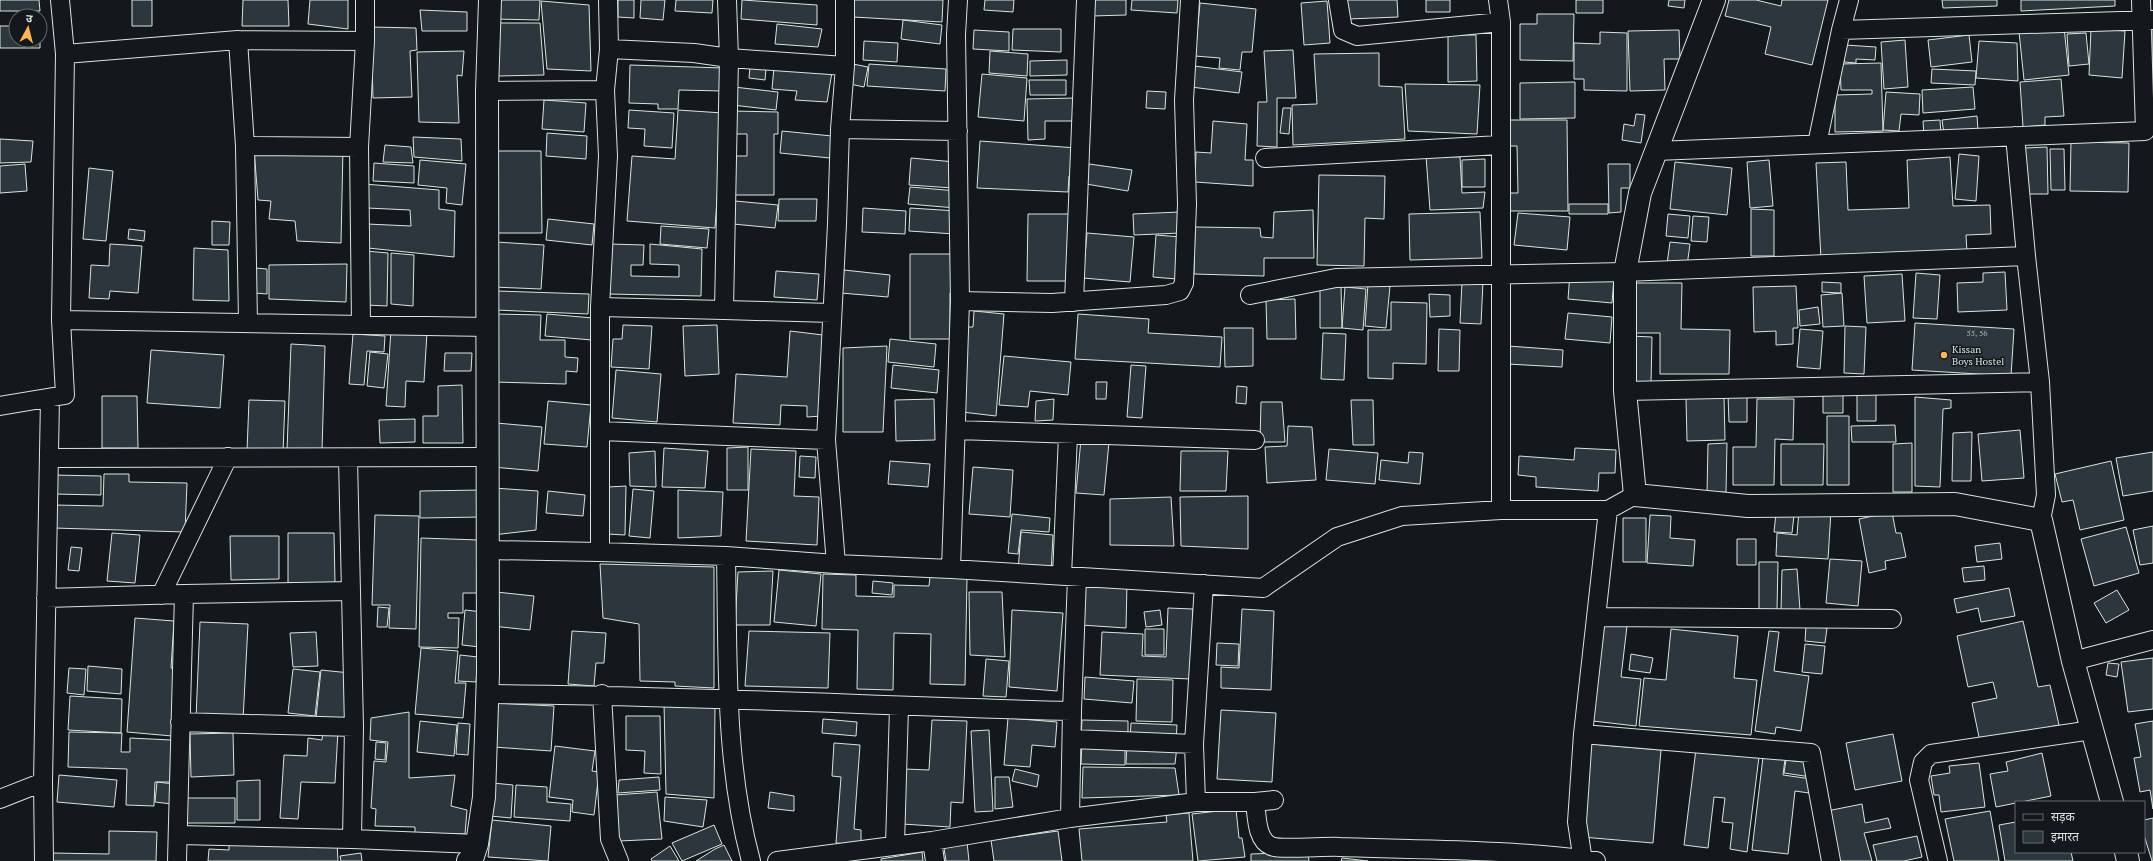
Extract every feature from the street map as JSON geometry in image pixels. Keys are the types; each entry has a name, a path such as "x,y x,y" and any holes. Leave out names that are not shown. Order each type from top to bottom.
{"street":[{"path":"0,406 65,395 61,320 65,54 60,0"},
{"path":"361,324 359,147 365,41 365,0"},
{"path":"178,835 352,839 473,853 484,797 487,694 489,327 487,91 490,0"},
{"path":"600,552 600,307 608,156 605,90 609,49 608,0"},
{"path":"724,310 729,58 727,0"},
{"path":"836,564 826,440 831,313 837,224 840,129 845,66 845,0"},
{"path":"951,569 960,301 956,35 958,0"},
{"path":"1074,302 1086,0"},
{"path":"960,301 1074,302 1166,295 1180,291 1184,283 1187,204 1184,100 1190,0"},
{"path":"1338,0 1344,30 1357,36 1501,22"},
{"path":"1498,0 1501,22 1501,510"},
{"path":"1635,495 1625,391 1625,272 1640,194 1714,0"},
{"path":"1817,144 1841,30 1849,0"},
{"path":"1656,151 2145,131 2147,21 2141,0"},
{"path":"1841,30 2147,21"},
{"path":"65,54 238,40 365,41"},
{"path":"238,40 245,146 248,323"},
{"path":"609,49 694,53 729,58 845,66"},
{"path":"487,91 605,90"},
{"path":"840,129 958,131"},
{"path":"2014,136 2040,382 2046,495 2041,520 2073,660 2112,801"},
{"path":"1265,158 1500,145"},
{"path":"245,146 359,147"},
{"path":"1250,295 1336,278 1625,272 2026,256"},
{"path":"600,307 831,313"},
{"path":"61,320 489,327"},
{"path":"1625,391 2040,382"},
{"path":"44,861 43,782 50,398"},
{"path":"956,430 1068,435 1255,440"},
{"path":"601,431 826,440"},
{"path":"1068,435 1072,711 1070,818"},
{"path":"160,594 228,457"},
{"path":"49,458 489,457"},
{"path":"348,458 354,727 352,839"},
{"path":"487,550 726,556 836,564 951,569 1263,588 1337,537 1402,516 1501,510 1608,510 1635,495 1748,506 1955,504 2041,520"},
{"path":"1255,802 1261,837 1270,846 1277,848 1323,854 1587,860 1577,822 1583,734 1608,510"},
{"path":"726,556 728,701 740,822 751,861"},
{"path":"1196,802 1194,744 1204,584"},
{"path":"46,598 160,594 351,591"},
{"path":"177,861 184,594"},
{"path":"1597,617 1892,619"},
{"path":"2073,660 2153,640"},
{"path":"487,694 602,694 728,701 1072,711"},
{"path":"602,694 610,839 619,861"},
{"path":"895,845 899,707"},
{"path":"180,722 354,727"},
{"path":"1938,861 1919,780 1923,762 1931,754 2092,730"},
{"path":"1583,734 1811,753 1831,861"},
{"path":"1072,739 1194,744"},
{"path":"0,799 43,782"},
{"path":"777,861 932,841 1070,818 1196,802 1255,802 1274,800"},
{"path":"932,841 935,861"}],"building":[{"path":"0,0 39,0 40,8 8,8 8,11 0,11"},
{"path":"132,0 152,0 152,26 132,26"},
{"path":"243,0 288,0 289,26 242,26"},
{"path":"310,0 348,0 348,29 308,24"},
{"path":"495,0 540,0 539,20 494,19"},
{"path":"618,0 634,0 634,18 618,17"},
{"path":"641,0 665,0 663,20 640,18"},
{"path":"676,0 713,0 712,13 675,11"},
{"path":"742,0 817,5 817,25 741,19"},
{"path":"854,0 943,0 942,22 853,17"},
{"path":"985,0 1014,0 1013,12 984,10"},
{"path":"1093,0 1126,0 1126,15 1092,16"},
{"path":"1132,0 1178,0 1177,13 1131,10"},
{"path":"1347,0 1397,0 1398,17 1348,19"},
{"path":"1426,0 1450,0 1450,12 1426,12"},
{"path":"1576,0 1603,0 1603,13 1576,13"},
{"path":"1669,0 1685,0 1684,8 1668,6"},
{"path":"1729,0 1756,0 1781,6 1782,0 1828,0 1812,65 1765,54 1771,27 1725,16"},
{"path":"1942,0 1997,0 1997,6 1943,8"},
{"path":"2021,0 2115,0 2115,6 2021,11"},
{"path":"541,1 589,5 591,71 547,69"},
{"path":"1327,1 1330,43 1304,45 1301,3"},
{"path":"1200,3 1256,9 1252,52 1242,52 1240,70 1219,68 1220,58 1195,56"},
{"path":"420,10 467,12 467,31 422,31"},
{"path":"1537,14 1574,14 1573,61 1520,60 1520,24 1537,24"},
{"path":"903,20 942,25 940,44 901,39"},
{"path":"497,23 540,23 544,75 498,76"},
{"path":"777,24 822,29 818,47 775,44"},
{"path":"0,26 8,26 8,48 0,48"},
{"path":"371,27 416,28 417,50 410,51 412,97 373,98"},
{"path":"2064,27 2069,75 2024,80 2019,32"},
{"path":"1013,29 1061,29 1061,52 1012,50"},
{"path":"2091,29 2125,31 2122,78 2089,75"},
{"path":"2146,29 2153,29 2153,74 2147,74"},
{"path":"974,30 1009,32 1009,51 973,49"},
{"path":"1679,30 1680,59 1664,59 1665,90 1630,91 1628,31"},
{"path":"1600,32 1627,33 1627,91 1584,90 1584,79 1574,79 1574,43 1600,44"},
{"path":"2086,33 2089,64 2069,66 2067,34"},
{"path":"1448,35 1476,35 1477,81 1448,82"},
{"path":"1969,35 1972,62 1931,67 1928,40"},
{"path":"1905,40 1908,87 1884,89 1881,42"},
{"path":"864,41 898,43 897,62 863,60"},
{"path":"1979,41 2017,43 2018,81 1976,78"},
{"path":"1845,45 1876,47 1875,60 1856,59 1856,63 1844,62"},
{"path":"1293,50 1296,98 1277,98 1277,147 1257,146 1258,102 1267,102 1264,51"},
{"path":"464,51 462,76 457,75 459,123 419,122 417,52"},
{"path":"990,51 1028,54 1027,76 989,73"},
{"path":"1379,53 1379,86 1402,87 1405,139 1293,145 1292,105 1317,104 1314,54"},
{"path":"1067,60 1067,75 1030,76 1030,61"},
{"path":"1881,63 1883,131 1835,132 1835,95 1872,94 1872,90 1841,90 1840,64"},
{"path":"853,64 868,67 864,87 850,84"},
{"path":"869,64 946,69 945,91 867,86"},
{"path":"630,65 724,68 723,91 679,90 678,109 658,109 658,104 629,103"},
{"path":"1194,66 1242,72 1239,93 1191,87"},
{"path":"750,67 766,69 765,80 749,78"},
{"path":"774,67 832,72 827,102 795,100 797,91 772,89"},
{"path":"1932,69 1976,71 1975,85 1931,83"},
{"path":"982,74 1027,78 1024,121 978,117"},
{"path":"2061,79 2064,116 2045,117 2045,125 2023,127 2020,82"},
{"path":"1029,80 1066,80 1066,95 1030,95"},
{"path":"1575,82 1575,118 1520,119 1520,83"},
{"path":"1405,84 1480,85 1477,134 1408,131"},
{"path":"734,87 778,92 776,110 732,105"},
{"path":"1973,87 1975,109 1923,113 1922,90"},
{"path":"1147,91 1166,92 1165,109 1146,108"},
{"path":"1886,92 1920,94 1919,115 1901,114 1899,131 1883,130"},
{"path":"1076,98 1076,121 1045,121 1045,139 1028,140 1027,99"},
{"path":"544,100 586,103 584,132 542,129"},
{"path":"1283,108 1291,108 1289,134 1280,133"},
{"path":"629,110 674,113 672,148 644,146 645,129 628,128"},
{"path":"678,110 723,113 715,228 627,221 632,156 675,159"},
{"path":"732,111 778,112 778,134 774,134 774,195 732,195 732,156 747,156 747,134 732,134"},
{"path":"1636,114 1645,115 1641,143 1622,140 1624,124 1634,126"},
{"path":"1977,116 1978,130 1944,134 1942,120"},
{"path":"1507,120 1567,120 1568,211 1508,211 1508,193 1518,193 1517,146 1507,146"},
{"path":"1940,120 1941,135 1924,136 1923,121"},
{"path":"1213,121 1247,124 1245,160 1253,160 1253,186 1195,182 1196,152 1211,153"},
{"path":"782,131 832,136 830,158 780,153"},
{"path":"547,133 587,136 586,159 546,156"},
{"path":"413,137 461,139 462,161 414,157"},
{"path":"0,139 33,141 31,162 0,163"},
{"path":"980,141 1077,148 1075,176 1069,176 1068,192 977,188"},
{"path":"2071,142 2129,143 2128,192 2070,191"},
{"path":"385,145 411,147 413,163 383,162"},
{"path":"2047,147 2048,194 2026,194 2025,148"},
{"path":"343,148 341,243 297,241 295,221 269,219 271,201 258,200 254,149"},
{"path":"2050,149 2064,149 2065,190 2051,190"},
{"path":"493,151 541,151 542,233 494,233"},
{"path":"1959,154 1979,156 1976,201 1955,199"},
{"path":"1426,156 1460,157 1462,193 1485,192 1483,208 1430,210"},
{"path":"1950,157 1953,206 1990,205 1991,234 1966,235 1967,253 1821,259 1816,163 1846,162 1848,210 1909,208 1907,160"},
{"path":"911,158 955,162 953,188 909,185"},
{"path":"1485,159 1485,187 1462,187 1462,160"},
{"path":"420,160 466,164 462,205 446,203 447,188 418,185"},
{"path":"1769,160 1773,206 1750,208 1747,162"},
{"path":"1675,162 1732,168 1727,215 1670,209"},
{"path":"374,163 414,166 414,183 373,181"},
{"path":"25,164 27,191 0,193 0,166"},
{"path":"1089,164 1132,170 1128,191 1086,184"},
{"path":"1608,164 1630,164 1630,188 1621,188 1621,212 1609,213"},
{"path":"89,168 113,171 106,241 83,239"},
{"path":"1319,175 1385,176 1384,219 1365,218 1364,266 1317,265"},
{"path":"364,184 439,190 439,209 455,211 454,257 368,248 367,224 411,226 410,210 367,208"},
{"path":"910,187 957,191 956,208 908,204"},
{"path":"779,199 817,199 816,221 778,221"},
{"path":"735,201 778,205 775,228 733,224"},
{"path":"1569,204 1608,204 1608,214 1569,214"},
{"path":"863,208 906,211 905,234 862,232"},
{"path":"910,208 957,211 955,234 909,231"},
{"path":"1751,209 1774,210 1774,256 1751,256"},
{"path":"1313,210 1314,258 1264,258 1264,276 1194,274 1195,227 1260,228 1261,237 1273,238 1274,212"},
{"path":"1180,212 1181,233 1134,235 1133,214"},
{"path":"1480,212 1482,258 1410,260 1409,214"},
{"path":"1518,213 1570,217 1567,250 1514,245"},
{"path":"1028,214 1071,214 1070,281 1027,281"},
{"path":"1668,214 1690,216 1688,238 1666,236"},
{"path":"1693,216 1709,217 1707,242 1691,241"},
{"path":"548,219 594,224 592,245 546,240"},
{"path":"212,221 230,222 229,245 212,245"},
{"path":"661,226 709,229 707,248 660,244"},
{"path":"129,229 145,231 144,241 128,239"},
{"path":"1087,233 1134,237 1130,282 1083,278"},
{"path":"1156,235 1181,237 1177,279 1153,277"},
{"path":"496,242 544,245 541,289 493,287"},
{"path":"1670,242 1690,244 1687,266 1667,264"},
{"path":"110,244 142,246 138,293 110,291 109,299 89,298 91,265 109,266"},
{"path":"610,244 644,245 643,265 631,265 631,276 679,277 679,265 650,264 650,244 702,249 701,296 609,294"},
{"path":"194,248 228,250 229,301 193,300"},
{"path":"366,251 388,253 387,306 366,305"},
{"path":"391,253 414,255 413,306 391,304"},
{"path":"910,254 956,254 956,293 950,293 950,339 910,339"},
{"path":"347,264 346,302 269,299 269,265"},
{"path":"255,268 267,269 267,294 254,293"},
{"path":"844,270 890,275 888,297 841,293"},
{"path":"776,271 819,274 817,300 774,297"},
{"path":"2005,272 2007,310 1958,312 1957,283 1983,282 1983,273"},
{"path":"1570,273 1614,277 1612,303 1568,299"},
{"path":"1916,273 1940,275 1937,319 1913,318"},
{"path":"1902,274 1905,321 1867,323 1864,276"},
{"path":"1462,282 1483,282 1481,324 1460,323"},
{"path":"1822,282 1841,283 1841,293 1822,292"},
{"path":"1635,283 1682,283 1681,329 1730,330 1729,374 1660,374 1660,333 1635,333"},
{"path":"1368,284 1390,286 1386,328 1365,326"},
{"path":"1320,285 1341,285 1342,328 1320,328"},
{"path":"1796,286 1798,328 1793,328 1793,344 1776,345 1776,331 1754,332 1753,287"},
{"path":"1345,287 1366,289 1363,330 1342,328"},
{"path":"496,291 589,294 588,314 495,310"},
{"path":"1842,293 1844,326 1823,327 1821,295"},
{"path":"1429,294 1450,295 1450,316 1430,317"},
{"path":"1295,299 1296,339 1267,339 1266,300"},
{"path":"1391,302 1427,303 1426,364 1393,363 1393,379 1368,378 1368,330 1391,330"},
{"path":"1818,307 1820,324 1800,326 1799,310"},
{"path":"974,311 1004,314 996,416 962,412 966,327 973,327"},
{"path":"1568,313 1612,317 1610,343 1565,339"},
{"path":"495,314 541,315 540,340 565,340 565,357 578,358 577,372 566,371 566,384 494,382"},
{"path":"547,314 593,318 592,340 545,336"},
{"path":"1078,314 1149,319 1148,333 1222,337 1220,367 1075,359"},
{"path":"1915,323 2014,329 2011,376 1912,370"},
{"path":"623,325 652,326 649,369 611,367 613,339 622,339"},
{"path":"717,325 719,374 685,376 683,326"},
{"path":"1845,326 1866,327 1864,374 1844,373"},
{"path":"1224,328 1253,328 1253,366 1225,367"},
{"path":"391,329 427,332 424,382 406,381 405,407 386,406"},
{"path":"1439,329 1460,330 1459,371 1438,371"},
{"path":"1800,329 1823,331 1820,369 1797,367"},
{"path":"790,331 823,335 822,416 807,417 807,406 781,405 780,425 733,423 736,374 787,377"},
{"path":"1323,333 1346,334 1344,380 1321,379"},
{"path":"353,334 385,336 384,352 367,351 364,385 349,384"},
{"path":"1631,336 1652,337 1651,384 1630,384"},
{"path":"890,339 936,344 934,367 888,362"},
{"path":"291,344 325,346 322,451 287,450"},
{"path":"887,346 883,432 843,432 843,348"},
{"path":"1508,346 1563,350 1562,367 1507,364"},
{"path":"151,350 224,355 220,408 147,403"},
{"path":"370,352 388,354 384,388 367,386"},
{"path":"445,353 472,353 471,371 444,371"},
{"path":"1004,356 1071,362 1068,395 1030,391 1028,407 999,405"},
{"path":"893,365 939,370 937,393 891,388"},
{"path":"1131,365 1146,366 1142,418 1127,417"},
{"path":"616,370 661,374 657,422 612,418"},
{"path":"1096,382 1107,382 1106,399 1096,399"},
{"path":"462,385 463,443 423,443 423,416 438,416 438,386"},
{"path":"1237,386 1247,387 1246,404 1236,403"},
{"path":"1857,389 1876,389 1876,421 1857,421"},
{"path":"1747,394 1747,422 1729,422 1728,395"},
{"path":"1823,394 1843,395 1843,413 1823,413"},
{"path":"102,396 137,396 138,448 102,448"},
{"path":"1724,397 1725,440 1687,441 1686,398"},
{"path":"1915,397 1951,400 1951,408 1943,409 1940,487 1915,486"},
{"path":"934,399 935,440 896,441 895,400"},
{"path":"1054,399 1053,420 1035,421 1036,401"},
{"path":"1757,399 1794,399 1793,440 1775,439 1774,485 1733,485 1733,447 1756,447"},
{"path":"249,400 285,401 283,453 247,451"},
{"path":"1351,400 1373,400 1374,445 1353,445"},
{"path":"548,401 591,405 587,447 544,444"},
{"path":"1261,402 1282,402 1285,442 1260,442"},
{"path":"1827,416 1849,416 1849,485 1827,485"},
{"path":"415,419 415,442 380,443 379,420"},
{"path":"496,423 542,427 538,471 492,467"},
{"path":"1895,425 1896,442 1852,442 1851,426"},
{"path":"1288,426 1312,427 1316,480 1267,483 1265,447 1287,446"},
{"path":"2020,430 2024,478 1982,481 1978,434"},
{"path":"1972,432 1971,481 1952,481 1953,433"},
{"path":"1081,439 1109,442 1104,495 1076,493"},
{"path":"1727,443 1726,492 1707,493 1708,444"},
{"path":"1912,443 1912,492 1893,492 1893,444"},
{"path":"1781,444 1824,444 1823,485 1781,485"},
{"path":"748,447 748,490 727,490 727,448"},
{"path":"664,448 708,451 705,488 662,487"},
{"path":"1575,448 1616,450 1615,473 1599,473 1598,491 1536,487 1536,477 1518,475 1519,456 1574,460"},
{"path":"751,449 796,451 794,496 819,497 817,545 746,541"},
{"path":"1329,449 1378,453 1375,484 1326,480"},
{"path":"655,451 656,487 630,486 629,453"},
{"path":"1181,451 1228,451 1226,491 1180,491"},
{"path":"1409,452 1423,453 1420,484 1379,480 1381,460 1408,463"},
{"path":"2153,452 2153,491 2123,496 2116,458"},
{"path":"800,456 816,457 815,478 799,477"},
{"path":"890,461 930,464 928,487 888,484"},
{"path":"2111,461 2124,520 2080,530 2073,500 2062,502 2055,474"},
{"path":"973,467 1013,470 1010,517 969,514"},
{"path":"104,474 129,474 129,482 187,483 185,532 54,528 54,505 103,506"},
{"path":"53,475 101,476 101,495 53,494"},
{"path":"626,486 625,535 607,534 608,487"},
{"path":"493,488 538,491 536,530 493,535"},
{"path":"633,489 654,491 650,538 629,536"},
{"path":"481,490 482,517 420,518 420,491"},
{"path":"678,490 723,492 721,536 678,538"},
{"path":"548,491 585,495 583,516 546,513"},
{"path":"1248,496 1248,549 1181,546 1180,497"},
{"path":"1171,497 1174,546 1110,545 1110,499"},
{"path":"1799,510 1831,511 1828,559 1776,556 1777,533 1797,535"},
{"path":"1892,512 1896,533 1901,533 1906,557 1885,561 1886,569 1869,573 1859,519"},
{"path":"1776,513 1794,515 1792,533 1774,532"},
{"path":"1012,514 1050,518 1049,532 1021,530 1018,554 1008,553"},
{"path":"375,515 419,516 416,629 389,628 390,605 372,605"},
{"path":"1650,515 1671,516 1670,538 1695,540 1693,566 1647,563"},
{"path":"1623,518 1646,518 1646,562 1623,562"},
{"path":"2153,526 2153,563 2140,565 2133,530"},
{"path":"2126,527 2139,573 2094,586 2081,539"},
{"path":"1021,532 1053,535 1051,574 1018,571"},
{"path":"112,533 140,535 135,583 107,581"},
{"path":"288,533 334,533 335,583 288,583"},
{"path":"230,536 279,536 279,579 231,580"},
{"path":"421,538 479,540 478,593 463,593 463,613 448,613 448,618 459,618 458,648 419,647"},
{"path":"1737,539 1756,539 1756,565 1737,565"},
{"path":"2000,543 2002,559 1977,562 1975,546"},
{"path":"71,547 82,548 79,571 68,570"},
{"path":"1830,559 1862,561 1858,606 1826,603"},
{"path":"1759,562 1778,562 1777,610 1759,611"},
{"path":"600,564 714,567 714,688 675,686 675,682 640,681 639,624 603,618"},
{"path":"1984,566 1985,580 1964,582 1962,568"},
{"path":"1797,569 1800,610 1781,611 1782,570"},
{"path":"779,570 821,574 816,626 774,622"},
{"path":"773,571 770,625 735,625 738,572"},
{"path":"823,574 856,575 856,596 894,597 894,585 929,586 930,577 967,578 965,685 930,684 931,634 894,633 893,690 857,689 858,630 822,629"},
{"path":"873,581 893,583 892,595 872,593"},
{"path":"1082,582 1127,583 1126,628 1081,625"},
{"path":"2009,588 2015,616 1981,622 1978,608 1957,613 1954,599"},
{"path":"2117,590 2129,610 2106,623 2094,603"},
{"path":"496,592 534,596 530,630 492,626"},
{"path":"969,592 1002,592 1005,657 970,655"},
{"path":"378,607 389,608 387,627 377,627"},
{"path":"1168,608 1193,609 1190,679 1100,675 1102,632 1143,634 1142,656 1166,657"},
{"path":"1242,609 1274,611 1271,690 1221,688 1221,667 1239,668"},
{"path":"465,610 483,612 480,647 462,645"},
{"path":"1012,610 1063,613 1057,691 1009,687"},
{"path":"1160,610 1162,625 1146,627 1144,612"},
{"path":"135,618 174,621 171,668 177,669 172,736 127,732"},
{"path":"2023,621 2038,687 2050,685 2059,725 1980,742 1972,703 1997,698 1993,682 1968,687 1957,636"},
{"path":"200,622 248,624 243,720 196,718"},
{"path":"1604,623 1627,626 1621,677 1641,679 1636,726 1593,721"},
{"path":"1806,626 1827,628 1825,643 1805,641"},
{"path":"1145,629 1164,629 1164,655 1145,655"},
{"path":"1671,629 1738,636 1734,678 1757,680 1751,735 1639,726 1644,678 1666,680"},
{"path":"572,631 606,633 604,663 596,663 594,686 568,684"},
{"path":"749,631 830,633 828,688 745,686"},
{"path":"1769,631 1779,632 1774,671 1809,676 1801,731 1776,727 1775,734 1755,731"},
{"path":"316,632 318,666 293,667 290,633"},
{"path":"1217,643 1239,644 1238,666 1216,665"},
{"path":"1805,644 1825,646 1822,674 1802,672"},
{"path":"421,648 458,651 455,683 466,683 463,718 415,714"},
{"path":"1631,654 1653,658 1650,673 1629,670"},
{"path":"460,655 478,657 476,682 458,681"},
{"path":"2153,658 2153,709 2128,712 2121,662"},
{"path":"986,659 1009,661 1006,697 983,696"},
{"path":"2108,663 2119,664 2117,677 2106,675"},
{"path":"88,666 122,669 121,694 87,691"},
{"path":"69,668 86,669 84,695 67,693"},
{"path":"293,669 320,672 315,716 288,713"},
{"path":"321,670 350,673 345,721 316,718"},
{"path":"1085,677 1134,681 1132,703 1084,699"},
{"path":"1137,679 1173,680 1172,722 1136,721"},
{"path":"70,696 122,699 121,733 68,730"},
{"path":"493,703 554,706 551,751 493,747"},
{"path":"664,703 715,708 714,798 666,794"},
{"path":"1221,710 1276,713 1272,782 1217,779"},
{"path":"409,712 409,778 455,775 451,806 467,810 465,834 415,834 415,827 375,826 376,809 371,808 374,761 386,762 388,742 370,740 371,718"},
{"path":"626,716 660,716 661,774 644,773 645,751 626,750"},
{"path":"1008,718 1057,722 1055,747 1032,745 1030,767 1004,765"},
{"path":"823,719 857,722 856,736 822,733"},
{"path":"932,720 967,721 963,803 951,802 950,827 902,824 905,769 929,770"},
{"path":"1082,720 1128,721 1128,738 1081,737"},
{"path":"420,721 457,725 454,756 417,752"},
{"path":"2153,721 2153,809 2150,790 2140,792 2134,758 2141,757 2135,724"},
{"path":"458,723 470,724 468,755 456,754"},
{"path":"1131,723 1177,725 1176,742 1130,739"},
{"path":"989,730 993,811 975,812 971,731"},
{"path":"323,731 338,731 335,783 301,782 298,819 280,818 284,755 307,756 308,738 322,740"},
{"path":"69,732 122,733 121,752 130,752 130,738 171,740 170,782 155,782 154,806 126,805 127,769 68,767"},
{"path":"233,733 234,775 191,777 190,734"},
{"path":"1893,734 1902,781 1855,790 1846,743"},
{"path":"376,742 386,743 385,760 375,759"},
{"path":"1082,742 1125,743 1125,765 1081,764"},
{"path":"834,743 860,745 854,829 861,830 861,845 836,843 841,777 832,776"},
{"path":"1127,744 1177,746 1175,764 1126,764"},
{"path":"1591,744 1661,750 1653,843 1582,837"},
{"path":"555,746 595,751 592,771 599,772 594,815 572,812 573,800 549,797"},
{"path":"1696,749 1759,757 1747,852 1730,849 1733,823 1722,822 1725,798 1714,797 1708,848 1684,845"},
{"path":"2042,753 2051,796 2026,801 2015,801 2015,803 1996,807 1990,774 2008,771 2006,762"},
{"path":"1763,757 1785,759 1783,775 1811,779 1809,793 1795,791 1788,854 1752,850"},
{"path":"1786,760 1812,763 1811,777 1784,773"},
{"path":"1979,763 1985,807 1941,812 1939,795 1934,795 1931,776 1950,773 1949,766"},
{"path":"1083,767 1175,768 1179,795 1082,798"},
{"path":"1015,769 1039,775 1037,787 1012,781"},
{"path":"59,775 117,780 114,807 57,802"},
{"path":"659,777 660,790 618,793 619,780"},
{"path":"995,777 1009,777 1013,807 995,809"},
{"path":"260,780 260,820 237,820 237,781"},
{"path":"157,782 174,784 172,804 155,802"},
{"path":"493,783 513,785 511,818 490,816"},
{"path":"516,785 547,787 547,802 571,804 570,821 514,817"},
{"path":"657,792 662,839 619,841 615,795"},
{"path":"770,792 794,796 794,811 768,808"},
{"path":"665,797 707,800 703,827 664,821"},
{"path":"187,798 235,798 235,823 187,823"},
{"path":"1862,804 1865,823 1888,818 1891,828 1864,833 1872,861 1837,861 1827,811"},
{"path":"1236,809 1239,838 1242,838 1245,857 1198,861 1192,814"},
{"path":"1990,811 1999,861 1954,861 1945,819"},
{"path":"1189,813 1193,861 1082,861 1079,829 1167,822 1166,815"},
{"path":"2153,818 2153,861 2145,838 2145,820"},
{"path":"492,820 551,826 548,861 488,857"},
{"path":"2015,822 2015,853 2071,853 2073,861 2005,861 1999,825"},
{"path":"714,825 722,844 682,861 672,843"},
{"path":"109,831 157,832 156,861 52,861 52,853 109,854"},
{"path":"1058,831 1062,861 994,861 991,840"},
{"path":"1917,836 1922,857 1904,861 1877,861 1873,845"},
{"path":"229,842 337,843 338,861 208,861 209,849 229,850"},
{"path":"967,842 969,861 946,861 944,848"},
{"path":"724,845 732,861 696,861 715,849"},
{"path":"670,846 679,861 652,861 651,859"},
{"path":"922,852 923,861 881,861 881,859"},
{"path":"1308,852 1309,861 1251,861 1251,854"},
{"path":"361,853 362,861 341,861 340,856"},
{"path":"1342,858 1368,861 1341,861"}],"place":[{"name":"Kissan Boys Hostel","path":"1944,355"}]}
